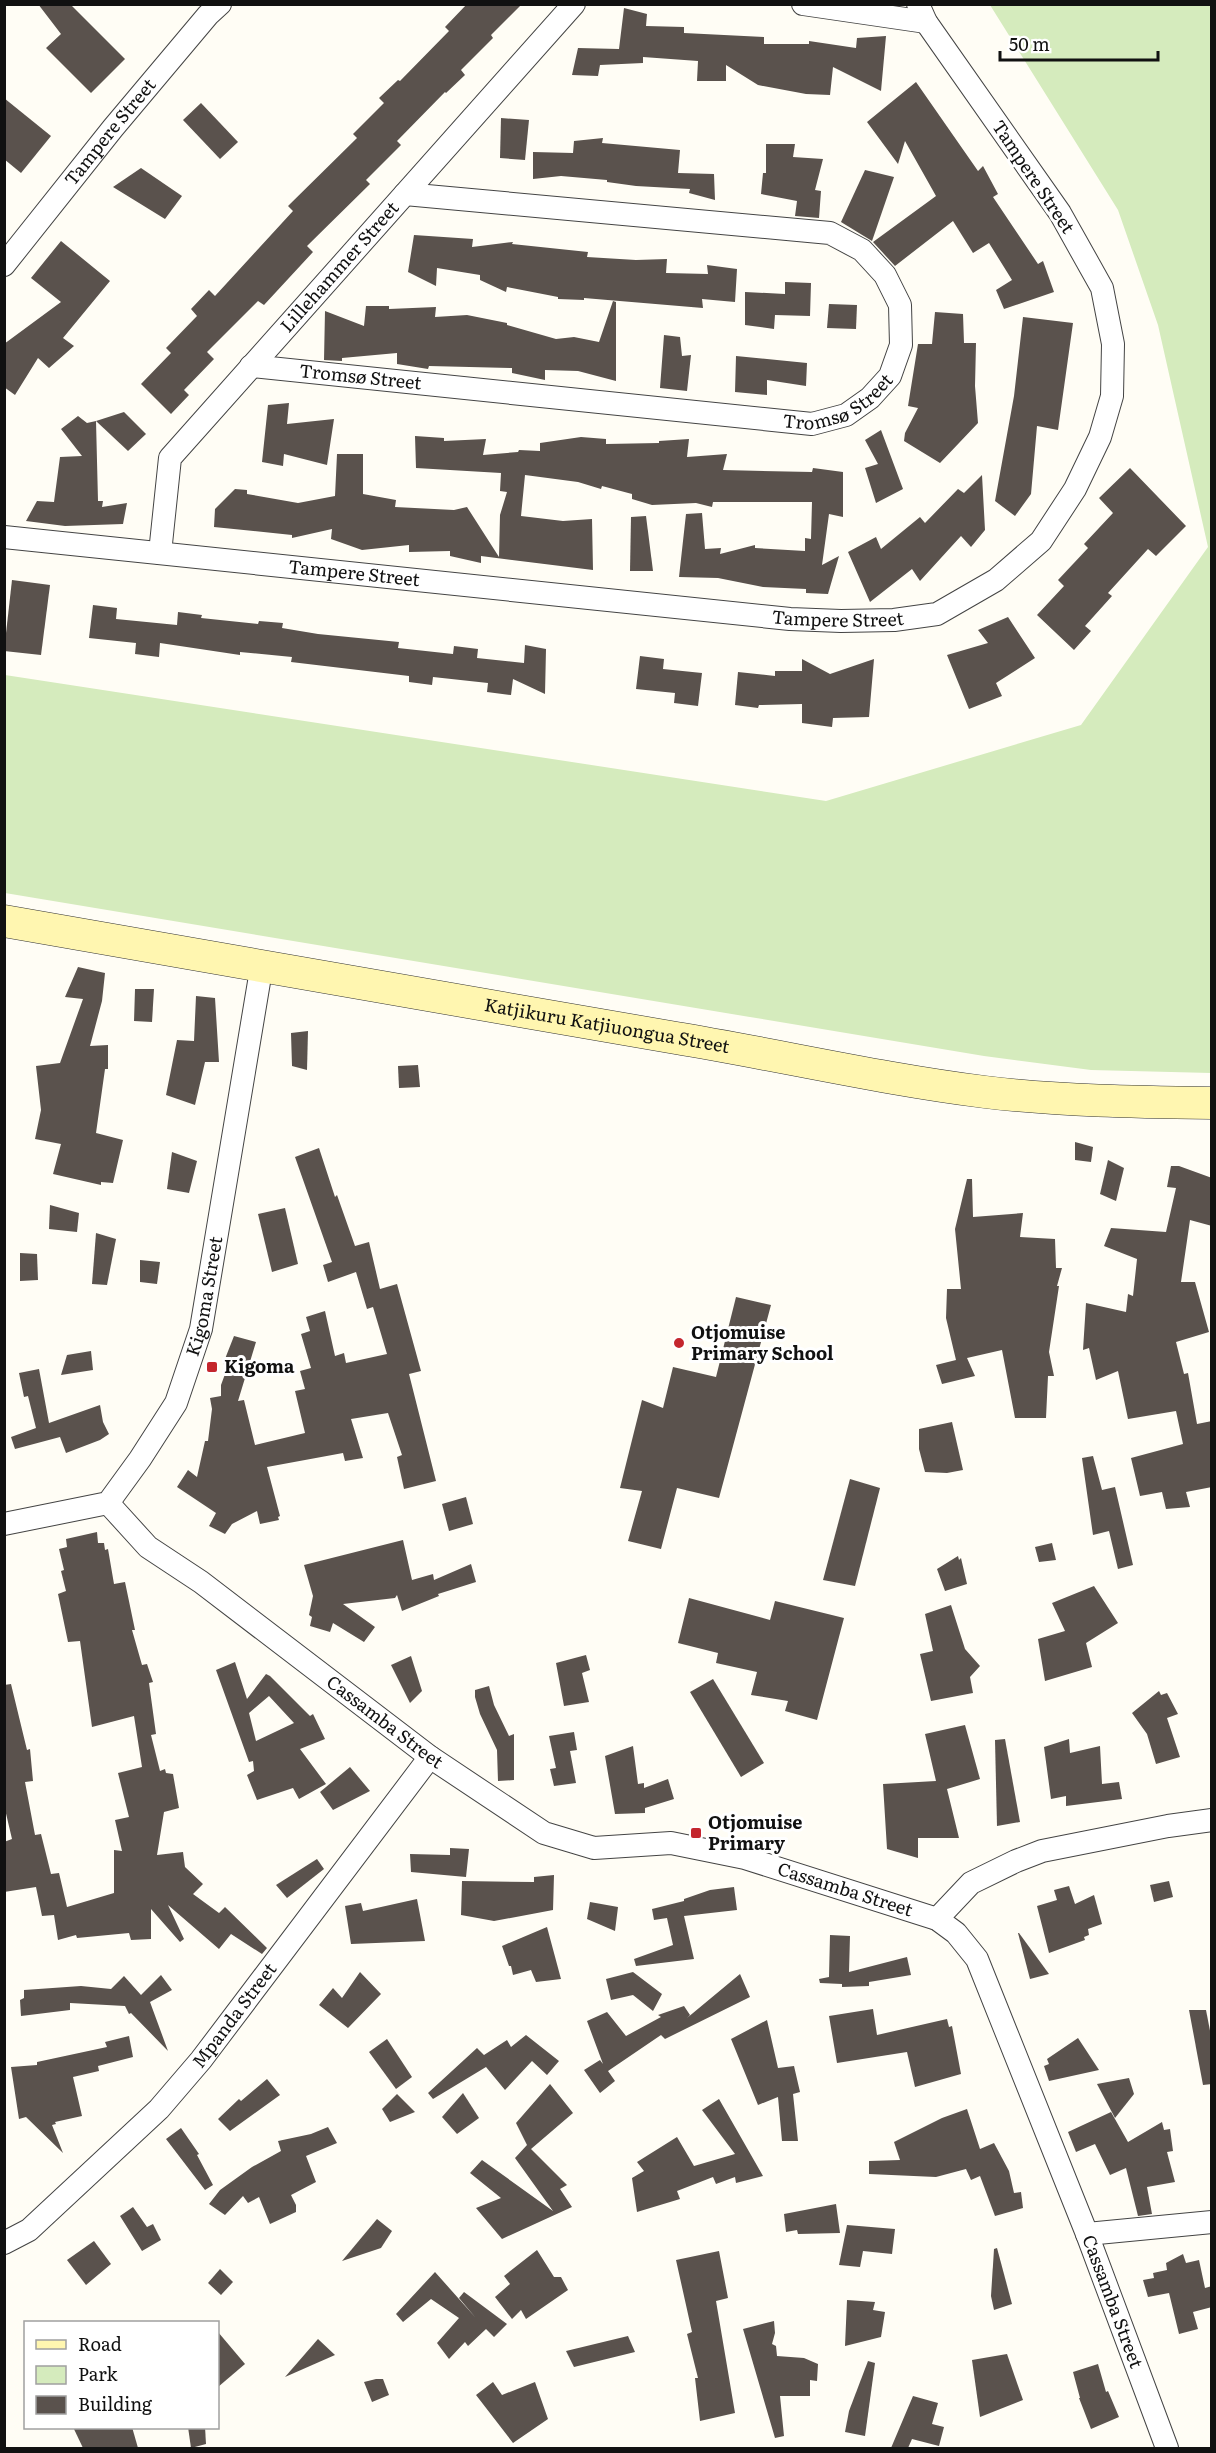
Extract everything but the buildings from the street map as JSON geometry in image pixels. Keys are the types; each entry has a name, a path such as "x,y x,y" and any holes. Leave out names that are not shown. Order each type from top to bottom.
{"street":[{"name":"Tampere Street","path":"4,265 113,128 208,15 220,4"},
{"name":"Lillehammer Street","path":"160,553 170,458 574,4"},
{"path":"804,4 922,13"},
{"name":"Tampere Street","path":"4,537 778,618 841,621 894,620 937,614 996,580 1041,541 1075,489 1100,437 1112,396 1113,344 1102,288 1060,213 922,13"},
{"name":"Tromsø Street","path":"251,366 812,424 846,415 870,398 890,376 901,345 900,305 885,275 862,250 830,233 405,194"},
{"name":"Katjikuru Katjiuongua Street","path":"4,921 262,964 890,1078 975,1090 1089,1101 1212,1103"},
{"name":"Kigoma Street","path":"108,1503 176,1403 201,1329 262,964"},
{"path":"4,1524 108,1503"},
{"name":"Cassamba Street","path":"108,1503 148,1547 201,1582 430,1757 544,1833 594,1848 671,1843 745,1858 937,1919 956,1933 977,1959 1087,2234 1167,2448"},
{"name":"Mpanda Street","path":"4,2242 29,2230 159,2109 201,2060 291,1944 430,1757"},
{"path":"937,1919 971,1883 1042,1851 1168,1826 1212,1820"},
{"path":"1087,2234 1212,2222"}],"green space":[{"path":"990,5 1211,5 1211,1073 1091,1070 984,1056 5,893 5,675 826,801 1081,725 1208,547 1158,325 1118,210"}],"place":[{"name":"Otjomuise Primary School","path":"679,1343"},
{"name":"Kigoma","path":"212,1367"},
{"name":"Otjomuise Primary","path":"696,1833"}]}
